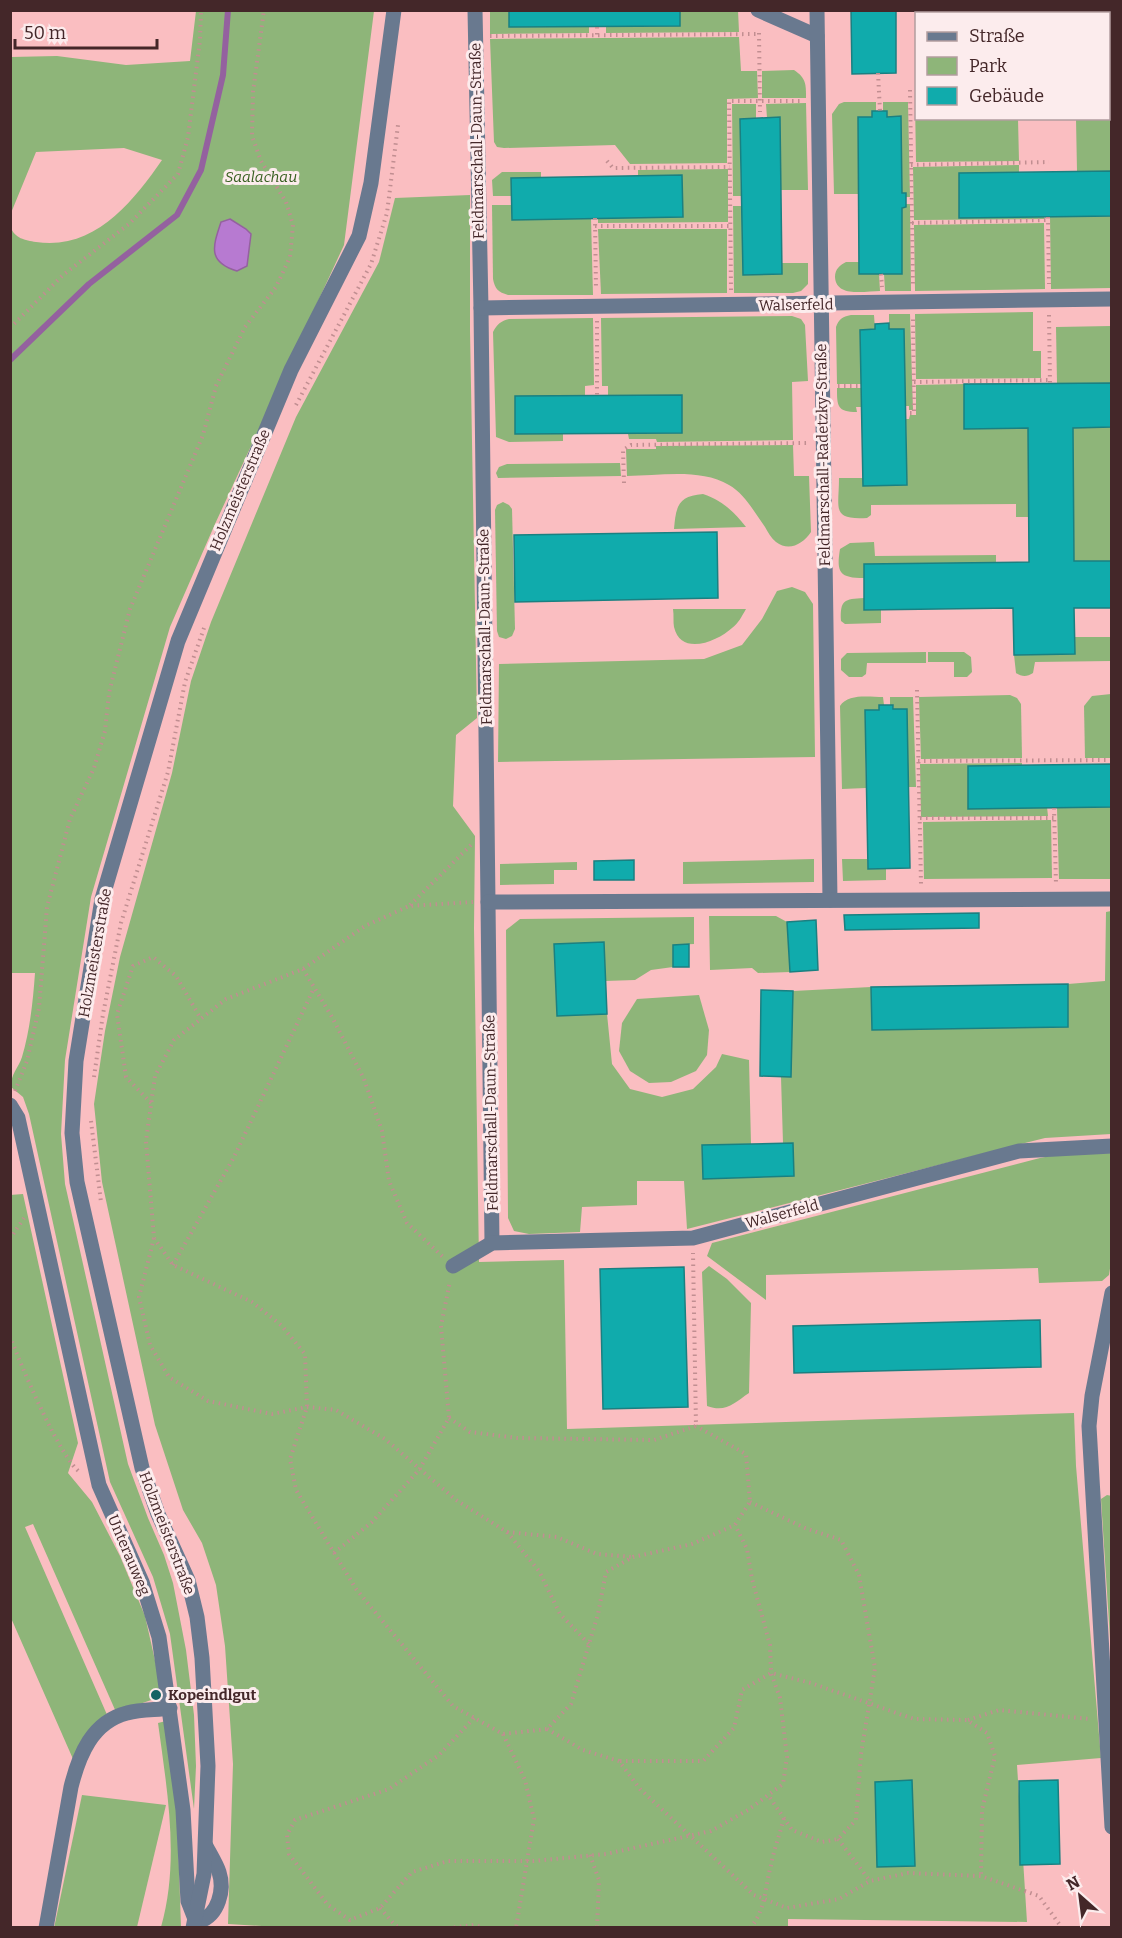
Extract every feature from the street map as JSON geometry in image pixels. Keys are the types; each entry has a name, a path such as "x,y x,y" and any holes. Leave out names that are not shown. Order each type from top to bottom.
{"street":[{"name":"Holzmeisterstraße","path":"205,1845 208,1766 202,1658 197,1617 188,1580 158,1514 142,1467 77,1182 72,1134 76,1061 102,899 178,641 291,370 359,236 371,183 394,10"},
{"name":"Feldmarschall-Daun-Straße","path":"474,10 481,308 492,1243"},
{"name":"Feldmarschall-Radetzky-Straße","path":"817,10 830,900"},
{"path":"759,11 817,36"},
{"name":"Walserfeld","path":"481,308 1112,299"},
{"path":"488,902 1112,900"},
{"name":"Unterauweg","path":"13,1098 99,1485 142,1582 164,1660 183,1810 188,1901 194,1923 206,1919 216,1908 219,1900 220,1873 205,1845"},
{"name":"Walserfeld","path":"453,1266 492,1243 693,1238 1019,1150 1112,1146"},
{"path":"1112,1293 1092,1396 1089,1426 1112,1827"},
{"path":"46,1928 71,1787 86,1743 102,1725 126,1713 170,1708"}],"path":[{"path":"10,328 63,275 129,224 178,174 188,137 200,40 201,10"},
{"path":"13,1098 27,1061 39,1008 47,907 70,819 94,768 105,731 109,693 130,609 204,435 216,386 245,327 276,287 290,257 293,225 286,202 261,161 252,136 253,92 264,10"},
{"path":"759,11 760,112"},
{"path":"597,27 597,35"},
{"path":"475,37 759,34"},
{"path":"878,73 880,111"},
{"path":"910,90 914,382 914,413 910,413"},
{"path":"731,306 729,101 818,101"},
{"path":"293,411 370,264 387,213 398,121"},
{"path":"607,161 614,168 729,167"},
{"path":"911,165 1049,162"},
{"path":"912,223 1048,220"},
{"path":"595,226 730,226"},
{"path":"914,382 1050,380"},
{"path":"823,386 861,386"},
{"path":"624,483 623,450 631,445 823,442"},
{"path":"93,1081 121,922 168,772 185,682 206,621"},
{"path":"917,690 921,900"},
{"path":"918,761 1112,760"},
{"path":"1054,808 1056,900"},
{"path":"920,818 1054,818"},
{"path":"488,824 468,849 409,906 365,926 303,969 226,999 174,1040 155,1076 151,1103 146,1141 154,1238 139,1297 150,1345 169,1377 208,1401 272,1414 307,1407 336,1410 385,1439 456,1500 507,1532 539,1571 560,1614 589,1644"},
{"path":"409,906 488,902"},
{"path":"151,1103 126,1077 117,1014 133,966 153,957 176,976 201,1019"},
{"path":"303,969 364,1079 382,1131 389,1181 407,1223 453,1266 441,1326 449,1418 419,1470 372,1522 334,1553"},
{"path":"173,1265 234,1157 314,987"},
{"path":"91,1114 98,1188 103,1210"},
{"path":"154,1238 173,1265 252,1302 281,1324 304,1354 307,1407 290,1459 296,1490 356,1589 453,1706 502,1734 525,1780 534,1818 516,1928"},
{"path":"693,1238 696,1426"},
{"path":"10,1336 63,1451 77,1471 99,1485"},
{"path":"449,1418 470,1432 517,1438 654,1440 696,1426 746,1454 750,1502 735,1525 692,1544 633,1557 606,1572 598,1614 571,1704 548,1729"},
{"path":"750,1502 805,1528 841,1540 859,1575 875,1668 861,1754 856,1820 838,1839 822,1842 792,1830 768,1795"},
{"path":"474,1718 439,1755 389,1789 294,1820 287,1834 289,1854 328,1905 350,1920 380,1908 412,1872 448,1861 526,1861 606,1854 711,1831 748,1810 783,1784 788,1757 780,1698 771,1673 770,1645 752,1579 747,1549 735,1525"},
{"path":"507,1532 557,1537 597,1554 633,1557"},
{"path":"502,1734 548,1729 583,1750 619,1761 703,1761 734,1728 742,1690 771,1673 811,1683 914,1719 967,1720 999,1710 1105,1720"},
{"path":"967,1720 987,1732 995,1756 982,1810 981,1876"},
{"path":"619,1761 640,1789 754,1895 787,1908 839,1899 870,1881 908,1873 981,1876 1039,1896 1062,1928"},
{"path":"750,1928 758,1920 765,1899 770,1866 784,1818"},
{"path":"838,1839 870,1881"},
{"path":"590,1855 599,1880 597,1928"},
{"path":"380,1908 400,1928"},
{"path":"448,1928 475,1925 483,1928"}],"green space":[{"path":"738,10 739,32 606,33 606,27 680,26 680,11"},
{"name":"Saalachau","path":"196,11 374,11 344,245 170,627 91,897 65,1060 61,1134 65,1184 128,1464 173,1583 186,1650 194,1715 196,1766 194,1809 170,1634 153,1577 110,1482 29,1114 23,1097 11,1087 27,1036 35,973 10,973 10,226 18,236 36,242 57,243 76,239 94,231 125,207 162,160 124,148 36,152 11,213 11,57 57,56 126,65 190,61"},
{"path":"490,11 509,11 510,27 589,27 589,33 490,34"},
{"path":"739,37 741,71 757,71 758,98 727,99 727,163 630,164 615,145 504,148 497,147 494,142 490,39"},
{"path":"794,70 804,82 806,98 762,98 762,71"},
{"path":"1110,98 1112,98 1111,171 1077,171 1076,120 1110,120"},
{"path":"876,102 876,111 872,111 872,117 858,117 859,194 834,194 832,114 839,104"},
{"path":"883,102 908,102 910,197 902,193 901,117 887,117 883,111"},
{"path":"806,103 808,190 781,190 780,118 767,118 766,104"},
{"path":"732,104 756,104 756,118 740,119 741,196 733,196"},
{"path":"915,120 1018,120 1019,161 916,162"},
{"path":"1019,165 1019,172 959,173 959,217 1044,216 1044,219 914,220 913,167"},
{"path":"728,169 728,222 598,223 598,218 683,216 682,175 638,176 638,170"},
{"path":"502,172 541,172 541,177 512,178 512,196 493,196 492,180"},
{"path":"470,195 470,331 477,718 456,735 453,806 475,836 474,928 479,1262 564,1260 567,1429 1074,1413 1076,1466 1101,1758 1017,1765 1027,1922 788,1919 788,1928 294,1928 228,1924 233,1764 225,1646 216,1585 202,1543 183,1510 155,1425 102,1182 94,1104 105,1031 120,957 172,773 191,681 211,622 296,417 379,262 395,198"},
{"path":"906,204 910,204 911,291 885,291 884,274 902,274 902,208 906,207"},
{"path":"492,205 512,205 591,218 593,295 508,295 498,290 493,279"},
{"path":"733,206 742,206 743,275 782,274 782,263 808,263 808,284 801,291 734,293"},
{"path":"1111,216 1111,288 1051,289 1050,217"},
{"path":"1044,223 1045,289 915,291 914,225"},
{"path":"598,229 727,229 727,293 601,294"},
{"path":"846,262 859,262 860,274 879,274 880,291 853,292 840,288 835,274 838,268"},
{"path":"1033,312 1033,351 1041,351 1041,378 916,379 915,314"},
{"path":"889,314 910,314 913,410 905,406 904,329 889,329"},
{"path":"851,315 874,315 875,329 860,330 861,384 837,384 836,327 841,319"},
{"path":"792,316 801,319 805,325 808,381 792,382 793,440 657,442 656,439 629,439 628,434 682,433 682,395 608,396 608,386 602,386 601,318"},
{"path":"593,318 594,385 585,386 585,396 515,397 515,434 563,434 563,441 509,442 496,437 493,332 496,327 509,319"},
{"path":"1111,326 1111,383 1057,383 1056,327"},
{"path":"964,384 964,429 1028,428 1029,517 1016,517 1016,504 871,505 871,515 867,518 847,517 842,514 838,505 839,478 863,478 864,486 907,485 906,419 909,419 910,415 916,415 916,385"},
{"path":"837,388 862,388 862,407 856,407 857,412 842,409 838,404"},
{"path":"1111,427 1111,561 1074,561 1073,428"},
{"path":"793,445 794,476 809,476 811,532 800,543 791,546 781,545 774,540 740,493 718,480 705,476 679,474 627,476 626,449 656,449 656,446"},
{"path":"620,463 621,476 498,478 496,473 499,467 507,464"},
{"path":"703,494 727,507 746,527 674,529 677,508 683,500"},
{"path":"503,502 512,509 515,629 512,636 506,639 499,637 497,631 495,510 497,505"},
{"path":"874,542 875,556 996,555 996,563 864,564 864,578 845,575 839,564 840,549 850,543"},
{"path":"792,587 805,592 813,604 815,757 498,762 499,664 704,659 742,645 762,619 777,591"},
{"path":"864,598 864,610 881,610 881,623 845,624 841,621 841,609 845,602"},
{"path":"673,609 746,609 740,620 726,633 700,644 692,644 684,642 678,636 674,627"},
{"path":"1075,637 1111,637 1111,661 1035,662 1033,673 1024,676 1016,673 1014,655 1075,654"},
{"path":"926,652 926,663 867,663 866,674 862,677 849,677 841,670 841,659 847,653"},
{"path":"928,652 964,652 971,657 972,672 967,677 954,677 954,662 928,662"},
{"path":"1111,694 1111,758 1085,758 1084,706 1092,696"},
{"path":"1010,695 1017,698 1021,704 1022,758 921,759 919,697"},
{"path":"854,697 883,697 884,705 879,705 879,710 865,710 866,788 842,789 840,706"},
{"path":"890,697 913,697 916,787 908,787"},
{"path":"1022,763 1022,766 968,767 968,808 1047,807 1048,816 921,817 920,764"},
{"path":"1111,807 1111,879 1059,879 1057,808"},
{"path":"1051,820 1052,878 924,879 923,822"},
{"path":"814,859 814,882 683,884 683,862"},
{"path":"842,859 867,859 868,869 886,869 886,880 843,881"},
{"path":"577,862 577,870 554,870 554,884 500,885 500,864"},
{"path":"1111,911 1111,1134 1045,1138 687,1229 684,1181 637,1181 637,1205 582,1207 580,1232 529,1234 514,1231 508,1218 506,930 520,919 694,917 694,944 673,945 673,967 651,970 635,980 605,981 554,945 557,1016 607,1014 612,1064 630,1089 662,1097 693,1089 716,1067 722,1054 749,1060 751,1144 702,1146 703,1179 794,1176 793,1143 783,1143 781,1077 791,1076 793,991 871,987 872,1030 1068,1027 1068,984 1105,981 1106,912"},
{"path":"709,916 776,916 787,922 790,972 758,973 752,968 710,970"},
{"path":"699,995 709,1030 707,1055 696,1071 671,1082 649,1083 630,1071 619,1051 622,1023 637,999"},
{"path":"1111,1153 1111,1262 1109,1275 1102,1281 1039,1283 1038,1268 766,1275 766,1300 707,1256 712,1243 1040,1158 1061,1154"},
{"path":"23,1194 78,1443 68,1473 92,1502 120,1556 145,1616 163,1696 116,1712 33,1524 25,1527 108,1717 73,1759 11,1618 10,1195"},
{"path":"709,1266 727,1279 751,1303 749,1393 725,1408 707,1406 702,1272"},
{"path":"1107,1495 1112,1496 1111,1654 1101,1499"},
{"path":"166,1721 177,1810 181,1927 161,1927 167,1902 171,1851 168,1800 158,1723"},
{"path":"82,1795 166,1805 137,1927 54,1928"}],"shaded area":[{"path":"230,219 251,234 247,266 237,271 221,263 215,252 221,222"}],"building":[{"path":"509,10 680,10 680,26 509,27"},
{"path":"851,10 896,10 896,73 852,74"},
{"path":"872,111 887,111 887,117 901,116 902,193 906,193 906,207 902,208 902,274 859,274 858,117 872,117"},
{"path":"780,117 782,274 743,275 740,119"},
{"path":"1112,171 1112,216 959,218 959,173"},
{"path":"682,175 683,217 512,220 511,178"},
{"path":"889,323 889,329 904,329 907,485 863,486 860,330 875,329 875,324"},
{"path":"1112,383 1112,427 1073,428 1074,561 1112,561 1112,608 1074,608 1075,654 1014,655 1013,608 864,610 864,564 1029,562 1028,428 964,429 964,384"},
{"path":"682,395 682,433 515,434 515,396"},
{"path":"717,532 718,598 515,602 514,535"},
{"path":"879,705 893,705 893,709 907,709 910,868 868,869 865,710 879,710"},
{"path":"1112,764 1112,807 968,809 968,766"},
{"path":"634,860 634,880 594,880 594,861"},
{"path":"979,913 979,928 845,930 844,915"},
{"path":"816,920 818,970 790,972 787,922"},
{"path":"604,942 607,1014 557,1016 554,944"},
{"path":"689,944 689,967 673,967 673,945"},
{"path":"1068,984 1068,1027 872,1030 871,987"},
{"path":"761,990 793,991 791,1077 760,1076"},
{"path":"793,1143 794,1176 703,1179 702,1145"},
{"path":"684,1267 688,1407 603,1409 600,1269"},
{"path":"1040,1320 1041,1367 794,1373 793,1326"},
{"path":"912,1780 915,1866 877,1867 875,1782"},
{"path":"1058,1780 1060,1864 1020,1865 1019,1781"}],"waterway":[{"path":"10,360 89,284 177,215 201,170 223,75 228,10"}],"place":[{"name":"Kopeindlgut","path":"156,1695"}]}
